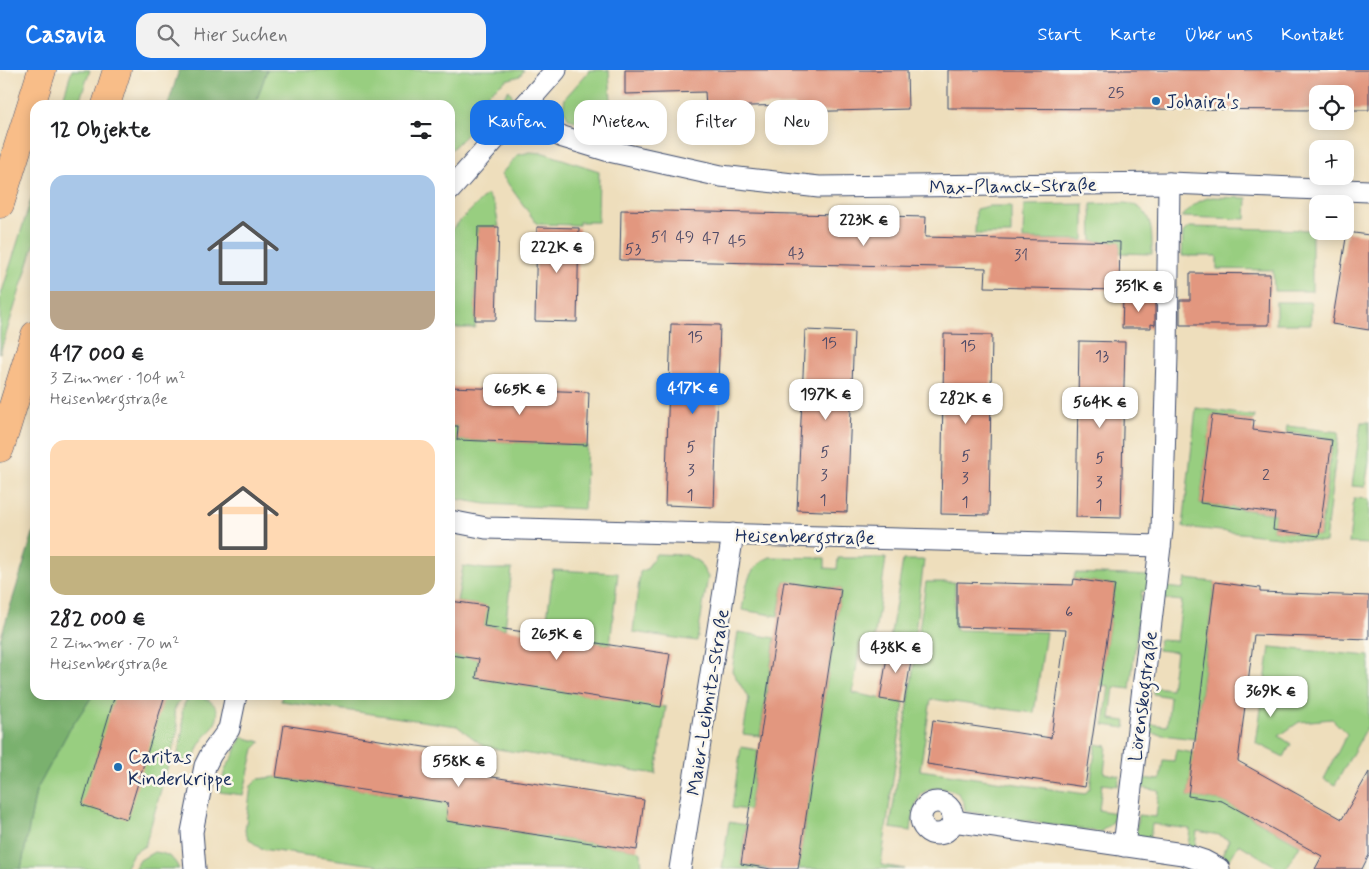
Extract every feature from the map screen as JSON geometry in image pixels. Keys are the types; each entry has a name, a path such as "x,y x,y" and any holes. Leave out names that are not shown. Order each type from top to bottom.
{"highway":[{"path":"33,100 42,70"},
{"path":"108,100 117,70"},
{"path":"0,204 30,108"},
{"path":"0,448 30,351"}],"street":[{"path":"530,100 556,70"},
{"name":"Max-Planck-Straße","path":"564,137 609,151 721,176 819,187 1169,183 1369,191"},
{"path":"455,184 490,145"},
{"name":"Lörenskogstraße","path":"1124,846 1160,546 1167,355 1169,183"},
{"name":"Heisenbergstraße","path":"455,523 486,528 1160,546"},
{"name":"Maier-Leibnitz-Straße","path":"680,869 733,534"},
{"path":"195,869 192,832 205,766 229,729 235,700"},
{"path":"953,822 1183,854 1204,861 1219,869"}],"green space":[{"path":"72,70 90,70 80,100 63,100"},
{"path":"179,70 267,70 257,100 170,100"},
{"path":"267,70 524,70 520,76 506,80 486,95 484,100 470,100 470,131 455,146 455,100 257,100"},
{"path":"590,70 609,70 611,100 574,100 574,121 569,119 564,111 565,98"},
{"path":"509,90 514,100 500,100"},
{"path":"530,152 544,153 599,171 598,222 579,222 579,225 537,224 501,174 518,155"},
{"path":"487,194 495,206 499,227 478,227 475,328 455,328 455,226"},
{"path":"1212,197 1247,198 1246,219 1182,217 1196,204"},
{"path":"30,203 30,258 0,353 0,298"},
{"path":"1125,203 1134,205 1146,214 1151,229 1152,254 1120,253 1120,242 1092,241 1091,204"},
{"path":"1084,204 1084,240 1023,239 1024,205"},
{"path":"989,206 1011,206 1011,234 975,234 976,209"},
{"path":"1189,227 1309,230 1309,240 1312,240 1312,291 1274,291 1273,270 1217,269 1217,256 1182,256 1183,232"},
{"path":"1276,302 1311,302 1311,324 1276,324"},
{"path":"1196,408 1255,416 1254,420 1212,415 1200,503 1275,514 1273,530 1320,536 1333,439 1286,432 1287,426 1339,432 1325,542 1183,527"},
{"path":"1361,422 1369,422 1369,461 1365,487 1352,486"},
{"path":"455,426 458,426 458,440 587,445 584,509 486,504 455,499"},
{"path":"1354,498 1369,499 1369,544 1349,543"},
{"path":"30,543 30,700 90,700 68,732 36,791 21,869 0,869 0,640"},
{"path":"656,554 686,555 699,562 708,577 697,641 633,632 640,572 647,569"},
{"path":"770,557 825,558 825,568 837,569 838,558 886,558 874,641 860,643 853,693 904,703 881,865 905,869 798,869 841,589 784,581 778,616 742,610 748,579 762,561"},
{"path":"903,560 924,560 913,649 889,645"},
{"path":"463,566 485,569 512,569 505,629 484,626 486,606 457,602"},
{"path":"553,570 618,573 610,645 545,635"},
{"path":"1075,573 1153,576 1151,592 1142,591 1130,689 1114,687 1110,719 1126,721 1125,728 1104,725 1109,686 1100,685 1115,585 1074,579"},
{"path":"1185,579 1215,582 1196,730 1202,740 1148,733 1149,724 1167,726 1170,697 1153,694 1154,687 1171,689 1176,652 1158,650 1159,640 1177,641 1182,601 1164,599 1166,587 1183,589"},
{"path":"926,582 955,582 955,630 1046,632 1034,713 931,699 920,770 1085,794 1090,788 1096,744 1107,746 1104,773 1120,776 1118,786 1102,784 1099,810 1115,813 1112,823 1100,832 965,811 964,803 957,792 934,788 927,790 917,801 911,831 890,828"},
{"path":"738,632 775,638 760,736 743,734 749,699 732,671"},
{"path":"1270,647 1369,656 1369,724 1335,785 1324,779 1347,734 1332,719 1299,722 1279,736 1291,744 1284,757 1256,743 1262,702 1286,705 1288,685 1265,682"},
{"path":"455,656 479,659 476,678 666,707 656,774 485,747 457,726 281,701 455,700"},
{"path":"90,700 180,700 174,711 178,730 145,846 133,853 125,869 21,869 36,791 68,732"},
{"path":"189,700 208,700 217,709 218,714 212,728 198,747 194,763 177,759 183,728 182,711 185,702"},
{"path":"241,737 261,742 254,749 243,795 220,792 225,769 234,755"},
{"path":"741,747 758,750 749,810 732,808"},
{"path":"1176,750 1194,753 1188,796 1222,801 1300,845 1286,869 1280,869 1239,844 1230,859 1222,855 1229,840 1219,835 1197,831 1195,847 1188,846 1190,829 1152,824 1150,840 1139,838 1136,832 1138,815 1156,817 1159,791 1142,788 1142,778 1160,780 1163,760 1174,761"},
{"path":"276,777 448,803 446,821 637,850 641,853 642,869 403,869 261,849 249,839 245,831 251,786 258,779"},
{"path":"729,822 746,825 741,864 771,869 722,869"},
{"path":"154,852 169,856 175,861 179,869 135,869 140,860"}],"building":[{"path":"625,70 907,70 908,109 828,111 828,100 765,100 765,106 755,106 755,100 706,100 705,92 625,94"},
{"path":"948,70 1369,70 1369,110 1354,110 1354,85 1309,85 1309,110 948,108"},
{"path":"621,210 926,217 925,237 1120,242 1119,290 985,287 986,268 620,260"},
{"path":"478,227 499,227 496,320 475,320"},
{"path":"537,227 579,228 577,322 535,321"},
{"path":"1354,233 1369,235 1369,330 1332,324 1346,240 1354,240"},
{"path":"1190,273 1270,274 1269,325 1180,325 1180,300 1190,300"},
{"path":"1123,299 1155,299 1155,325 1151,324 1151,328 1122,328"},
{"path":"671,324 720,325 714,507 665,505"},
{"path":"805,330 854,332 847,512 797,510"},
{"path":"944,334 992,335 989,515 941,514"},
{"path":"1079,341 1125,342 1121,518 1076,517"},
{"path":"455,387 589,392 587,445 457,440 458,426 455,426"},
{"path":"1212,415 1254,420 1253,430 1332,440 1319,536 1273,530 1275,513 1200,503"},
{"path":"1074,579 1115,585 1085,787 927,764 933,720 1051,738 1066,630 957,627 957,582 1073,585"},
{"path":"784,581 841,589 798,869 771,869 741,864"},
{"path":"1215,582 1260,588 1260,592 1369,596 1369,639 1254,635 1238,761 1342,819 1369,772 1369,855 1362,869 1315,869 1322,856 1222,801 1188,796"},
{"path":"455,602 487,606 484,626 670,654 661,707 476,678 479,659 455,656"},
{"path":"889,645 913,649 904,703 880,699"},
{"name":"Caritas Kinderkrippe","path":"114,700 163,700 127,819 82,805"},
{"path":"284,725 456,752 453,771 644,800 637,850 446,821 448,803 276,777"}],"place":[{"name":"Johaira's","path":"1156,101"},
{"name":"Caritas Kinderkrippe","path":"118,767"}]}
